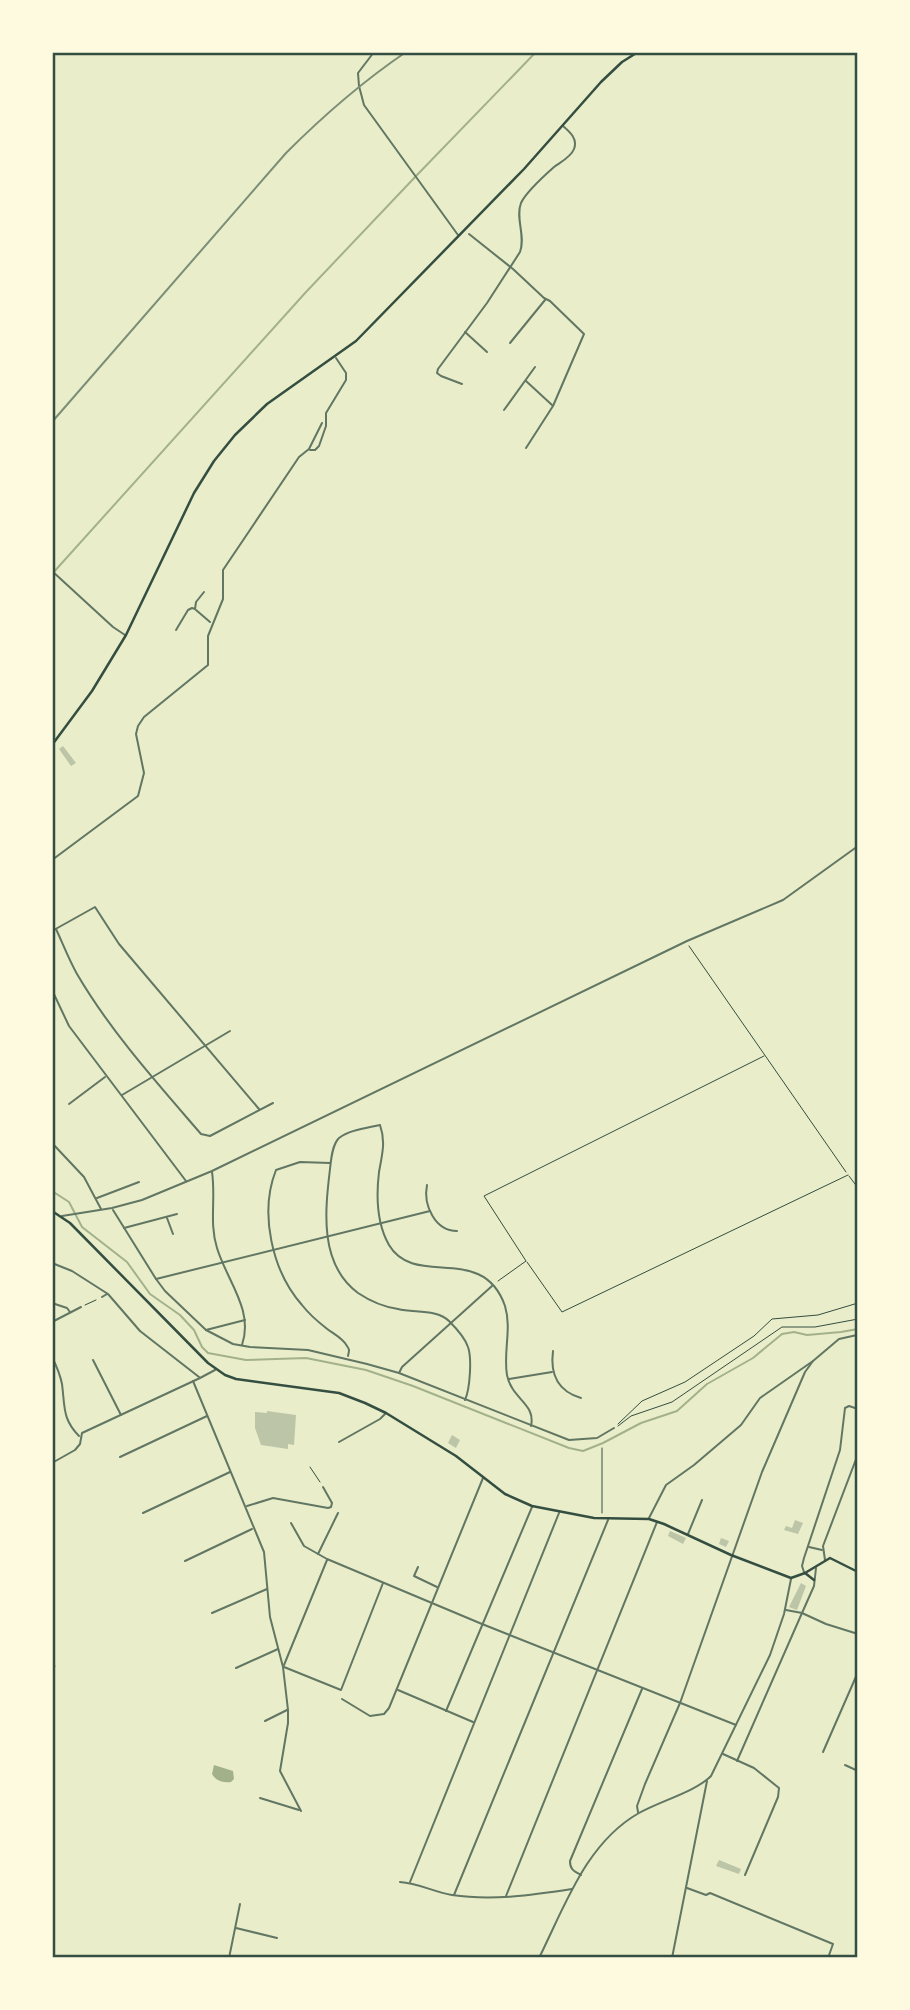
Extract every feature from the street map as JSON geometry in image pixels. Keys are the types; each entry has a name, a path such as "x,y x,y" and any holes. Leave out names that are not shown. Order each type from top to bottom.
{"main road":[{"path":"52,745 98,681 126,635 185,511 214,461 246,423 267,404 356,341 374,324 524,169 601,82 622,62 638,52"},
{"path":"52,1211 70,1223 215,1370 225,1375 236,1379 339,1393 365,1403 456,1456 505,1494 532,1506 584,1517 657,1521 731,1555 791,1578 805,1573 825,1560 834,1559 858,1572"},
{"path":"805,1573 814,1580"}],"street":[{"path":"374,52 358,73 365,106 459,236"},
{"path":"462,384 437,373 447,354 511,268 522,247 522,202 548,173 572,154 575,148 573,137 562,126"},
{"path":"469,234 550,301 584,334 553,406 526,447"},
{"path":"510,343 545,299"},
{"path":"465,332 486,352"},
{"path":"309,449 315,450 319,446 326,426 326,413 346,382 346,373 335,357"},
{"path":"505,410 535,367"},
{"path":"526,381 553,406"},
{"path":"52,860 138,796 144,773 136,734 138,726 144,717 208,667 208,636 211,623 223,599 223,570 299,457 309,449 323,423"},
{"path":"52,571 113,627 126,635"},
{"path":"195,609 196,602 204,592"},
{"path":"176,630 192,608 211,623"},
{"path":"61,1217 142,1200 212,1171 687,941 783,900 858,846"},
{"path":"259,1110 119,944 96,907 54,930 76,973 113,1027 201,1133 210,1136 273,1103"},
{"path":"52,990 69,1026 186,1182"},
{"path":"121,1096 230,1031"},
{"path":"69,1104 106,1076"},
{"path":"465,1400 468,1394 469,1352 452,1324 441,1315 384,1306 359,1293 341,1275 335,1264 327,1237 326,1205 331,1163 338,1139 357,1130 380,1125 384,1145 378,1186 380,1223 395,1254 405,1262 478,1273 500,1294 507,1313 508,1379 513,1392 533,1416 531,1426"},
{"path":"52,1143 84,1177 101,1209"},
{"path":"331,1163 300,1162 276,1170 269,1200 269,1215 274,1250 294,1295 315,1319 345,1343 349,1351 348,1358"},
{"path":"212,1171 213,1229 222,1263 246,1320 242,1346"},
{"path":"96,1199 139,1182"},
{"path":"427,1185 425,1194 437,1224 450,1231 457,1231"},
{"path":"112,1208 156,1279 206,1330 233,1344 308,1350 348,1358 399,1373 562,1438 597,1438 615,1429"},
{"path":"156,1279 430,1211"},
{"path":"123,1228 177,1214"},
{"path":"167,1217 173,1234"},
{"path":"52,1263 72,1270 108,1294 139,1331 200,1378"},
{"path":"399,1373 402,1367 493,1285"},
{"path":"102,1297 108,1294"},
{"path":"52,1303 71,1312"},
{"path":"52,1322 81,1307"},
{"path":"206,1330 246,1320"},
{"path":"649,1519 666,1485 741,1425 760,1398 839,1339 857,1335"},
{"path":"553,1351 553,1372 561,1388 581,1398"},
{"path":"52,1357 62,1381 64,1412 80,1437 80,1444 75,1450 53,1461"},
{"path":"93,1360 121,1415"},
{"path":"639,1813 638,1806 645,1784 680,1703 762,1472 805,1372 813,1360"},
{"path":"80,1437 88,1430 215,1370"},
{"path":"508,1379 553,1372"},
{"path":"192,1381 264,1552 270,1617 283,1667 288,1723 280,1771 301,1811 260,1798"},
{"path":"805,1573 802,1566 814,1523 840,1450 845,1408 849,1406 858,1409"},
{"path":"339,1442 386,1413"},
{"path":"120,1457 208,1415"},
{"path":"825,1560 822,1550 858,1454"},
{"path":"143,1513 231,1471"},
{"path":"342,1699 370,1716 384,1714 389,1708 484,1477"},
{"path":"246,1506 273,1498 328,1508 332,1503 323,1486"},
{"path":"687,1535 702,1500"},
{"path":"446,1711 532,1506"},
{"path":"318,1555 338,1513"},
{"path":"410,1882 560,1513"},
{"path":"454,1895 608,1519"},
{"path":"506,1896 657,1521"},
{"path":"291,1523 308,1549 318,1555 482,1624 736,1725"},
{"path":"185,1561 253,1529"},
{"path":"808,1546 822,1550"},
{"path":"283,1667 327,1559"},
{"path":"737,1760 813,1590 816,1566"},
{"path":"418,1567 414,1576 438,1587"},
{"path":"539,1958 573,1888 603,1843 639,1813 707,1780 715,1771 766,1664 785,1610 791,1578"},
{"path":"283,1667 341,1690 383,1582"},
{"path":"212,1613 268,1588"},
{"path":"785,1610 802,1613 858,1634"},
{"path":"236,1668 279,1648"},
{"path":"823,1752 858,1672"},
{"path":"581,1875 572,1871 570,1861 643,1688"},
{"path":"397,1690 474,1722"},
{"path":"265,1721 288,1710"},
{"path":"722,1754 754,1768 779,1788 778,1797 745,1875"},
{"path":"845,1765 858,1771"},
{"path":"673,1958 707,1780"},
{"path":"400,1882 410,1882 432,1891 483,1898 544,1894 573,1888"},
{"path":"686,1888 706,1895 710,1893 833,1944 828,1958"},
{"path":"229,1958 240,1904"},
{"path":"235,1928 277,1938"}],"path":[{"path":"687,941 764,1056 858,1188"},
{"path":"764,1056 484,1196 562,1312 848,1175"},
{"path":"493,1285 526,1261"},
{"path":"81,1307 102,1297"},
{"path":"615,1429 642,1401 685,1382 754,1336 772,1319 818,1315 858,1303"},
{"path":"615,1429 631,1416 672,1402 782,1327 815,1327 858,1319"},
{"path":"601,1514 602,1448"},
{"path":"310,1467 323,1486"}],"shaded area":[{"path":"214,1765 233,1771 234,1779 231,1782 218,1780 212,1774"}],"building":[{"path":"63,746 76,763 71,766 59,749"},
{"path":"255,1412 296,1415 294,1445 288,1444 288,1449 261,1445 255,1428"},
{"path":"452,1435 460,1440 456,1448 448,1443"},
{"path":"795,1520 803,1523 798,1534 784,1530 786,1526 792,1528"},
{"path":"670,1531 686,1538 683,1544 668,1536"},
{"path":"721,1538 729,1541 726,1547 719,1544"},
{"path":"801,1583 806,1586 797,1610 789,1607"},
{"path":"719,1860 741,1869 739,1874 716,1866"}],"waterway":[{"path":"52,574 306,292 536,52"},
{"path":"52,1191 69,1202 82,1227 127,1262 150,1294 180,1315 194,1330 208,1353 246,1360 306,1358 366,1370 583,1451 641,1423 677,1411 707,1384 753,1358 782,1334 794,1332 807,1335 858,1329"}],"railway":[{"path":"52,422 286,153 343,100 406,52"}]}
